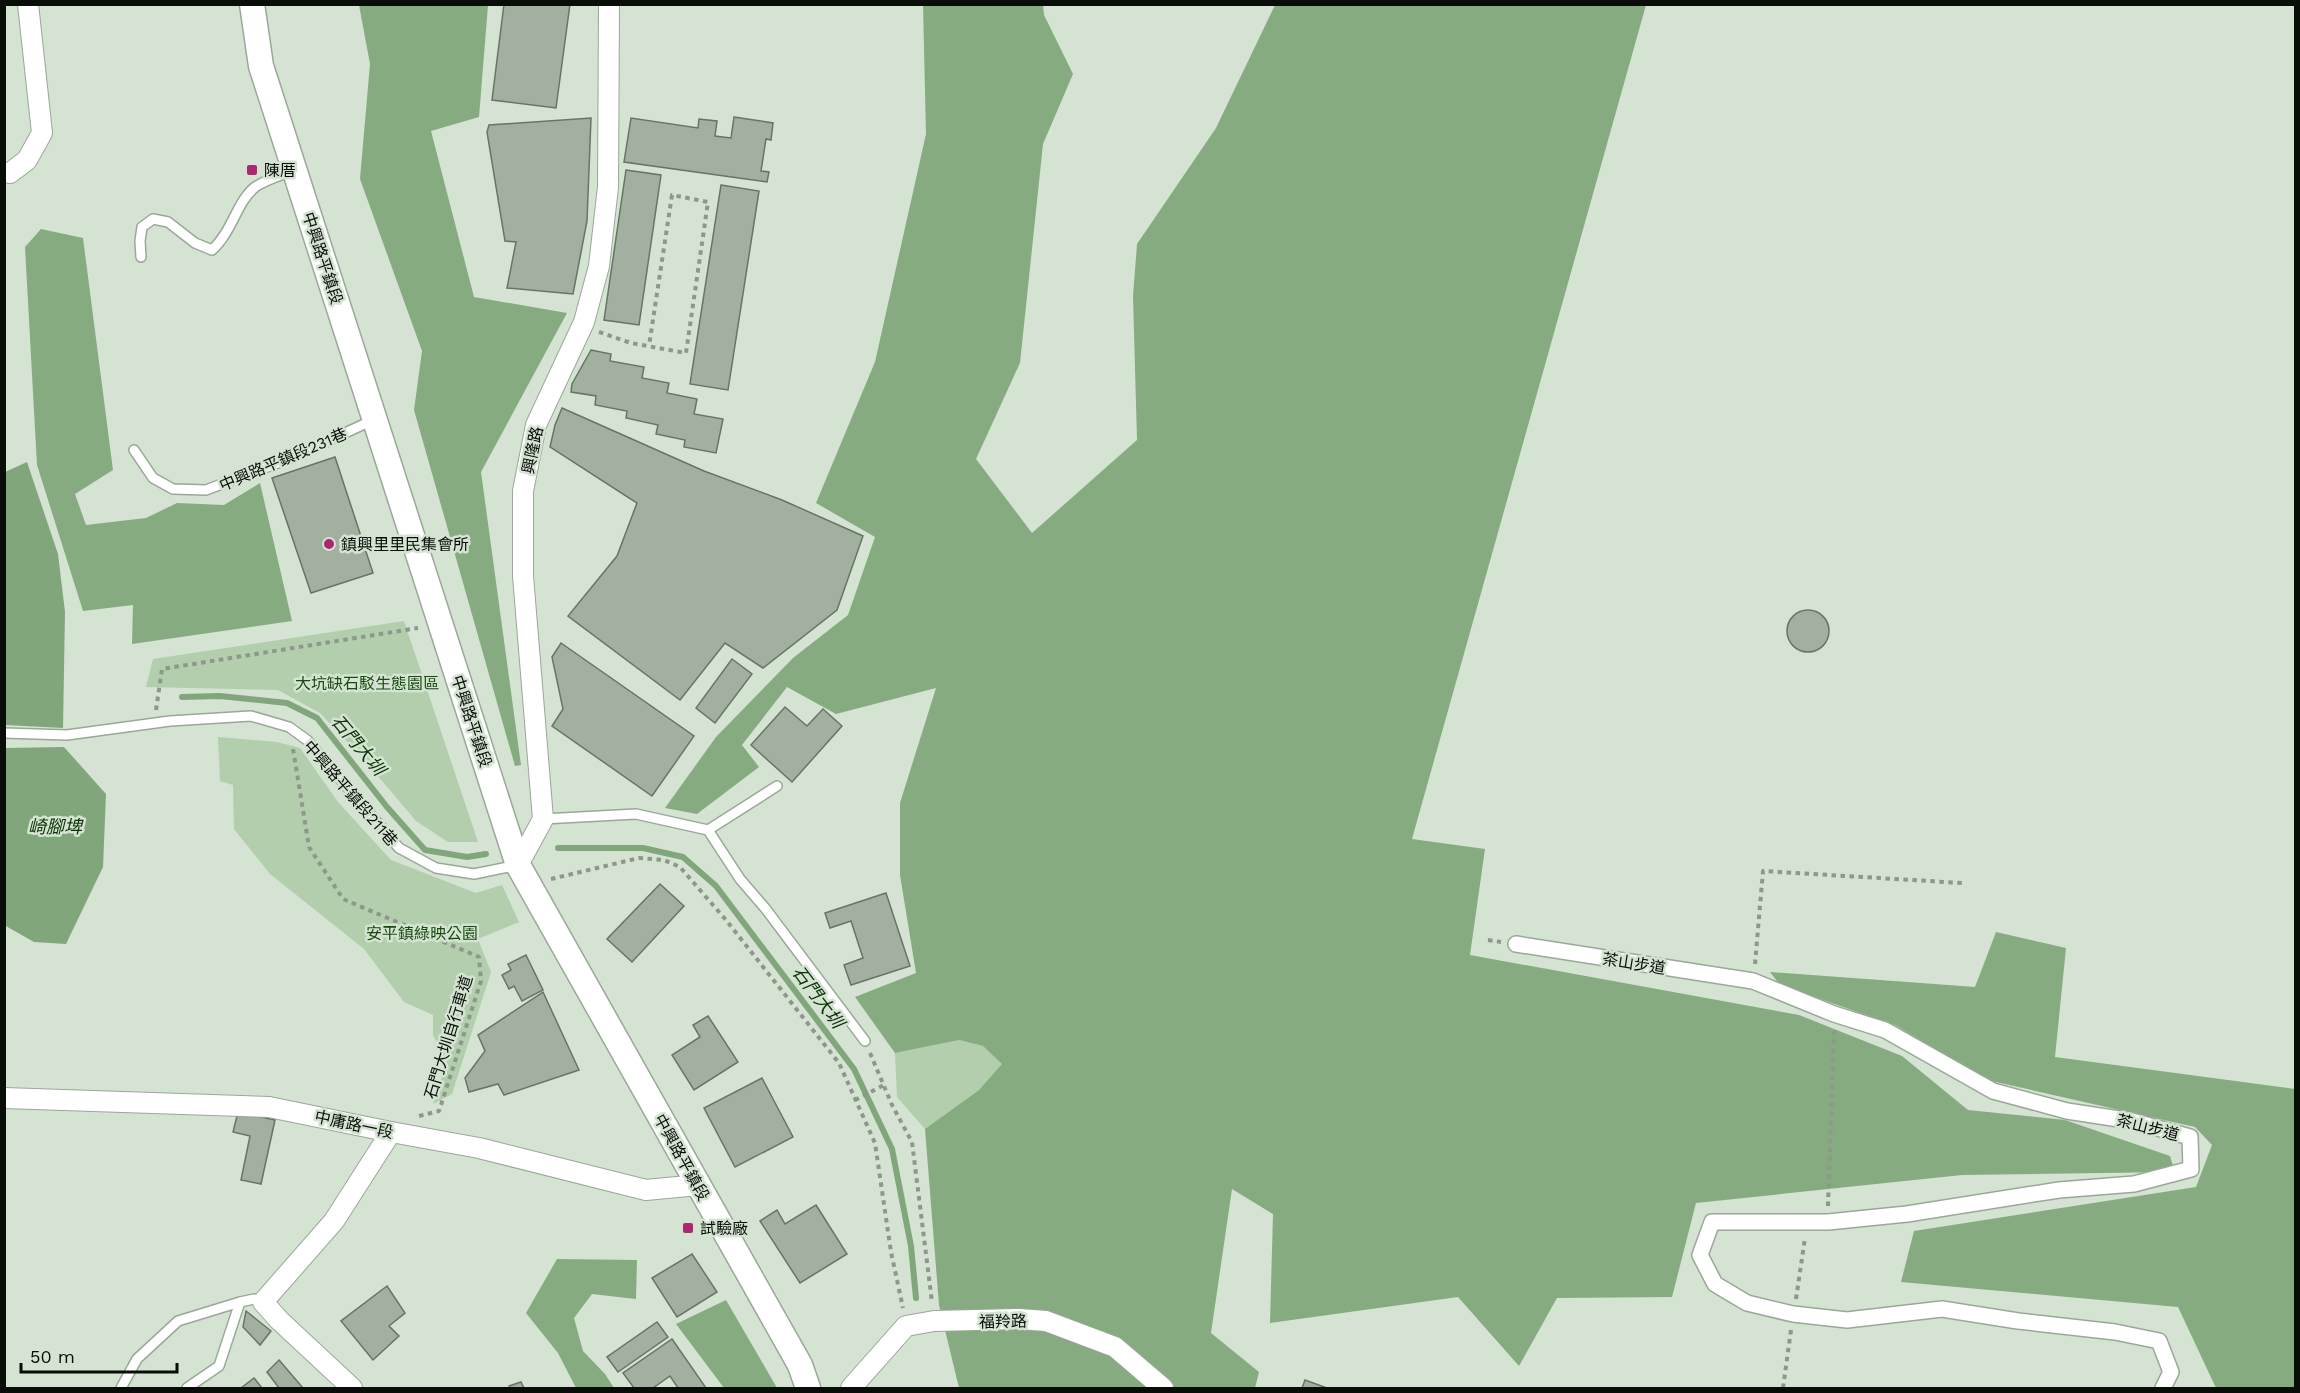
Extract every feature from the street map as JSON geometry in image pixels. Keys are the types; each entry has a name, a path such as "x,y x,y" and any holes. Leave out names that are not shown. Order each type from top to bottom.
{"street":[{"path":"10,173 27,160 42,133 28,4"},
{"name":"中興路平鎮段","path":"252,4 261,66 523,875 800,1365 808,1389"},
{"name":"興隆路","path":"543,819 523,576 523,491 536,425 584,322 599,266 608,187 609,4"},
{"path":"523,875 543,819"},
{"name":"茶山步道","path":"1516,944 1753,981 1834,1014 1885,1030 1994,1091 2067,1111 2132,1121 2190,1137 2191,1169 2134,1184 2059,1190 1907,1214 1827,1222 1712,1222 1700,1254 1715,1284 1747,1303 1793,1314 1847,1320 1942,1309 2018,1321 2115,1332 2159,1341 2171,1372 2163,1389"},
{"name":"中庸路一段","path":"4,1098 269,1107 479,1148 646,1190 698,1185"},
{"path":"352,1389 263,1302 334,1221 391,1132"},
{"name":"福羚路","path":"906,1326 934,1321 1019,1319 1046,1321 1115,1347 1163,1389"},
{"path":"851,1389 906,1326"}],"lane":[{"path":"141,257 142,227 153,219 168,222 195,243 212,250 231,227 240,207 254,188 294,170"},
{"name":"中興路平鎮段231巷","path":"134,450 153,478 173,489 206,490 291,459 375,419"},
{"name":"中興路平鎮段211巷","path":"4,733 67,735 154,723 251,716 289,727 307,740 399,848 436,868 474,874 523,875"},
{"path":"708,830 777,786"},
{"path":"543,819 636,814 708,830 740,879 765,908 865,1041"},
{"path":"121,1389 137,1359 178,1321 240,1302 254,1299 263,1302"},
{"path":"187,1389 219,1366 240,1302"}],"path":[{"path":"584,322 590,329 631,343 686,353 708,202 672,195 649,346"},
{"path":"154,723 162,669 441,624"},
{"name":"石門大圳自行車道","path":"289,727 309,847 343,899 479,957 481,981 439,1111 417,1116"},
{"path":"523,875 595,867 639,858 664,860 680,867 726,920 838,1063 875,1143 891,1252 906,1326"},
{"path":"1753,981 1764,871 1962,884"},
{"path":"1827,1222 1834,1014"},
{"path":"865,1041 892,1105 912,1142 934,1321"},
{"path":"855,1100 884,1084"},
{"path":"1793,1314 1805,1238"},
{"path":"1783,1389 1788,1354"}],"green space":[{"name":"大坑缺石駁生態園區","path":"404,621 478,842 448,842 416,821 366,762 320,713 278,690 146,687 153,659"},
{"name":"安平鎮綠映公園","path":"218,737 277,742 300,748 338,802 391,860 476,893 502,885 519,922 478,939 491,972 452,1094 433,1104 444,1071 443,1055 433,1035 433,1015 404,1002 364,949 270,874 234,829 233,785 220,781"},
{"path":"959,1040 983,1046 1003,1064 979,1090 925,1129 897,1097 895,1053"}],"shaded area":[{"path":"359,5 488,5 479,117 431,131 474,297 567,313 481,472 521,765 515,766 414,410 422,351 360,179 370,64"},
{"path":"923,5 1043,5 1044,15 1073,74 1043,144 1020,363 976,459 1032,533 1137,440 1133,296 1137,244 1216,128 1275,5 1646,5 1412,839 1485,849 1470,955 1799,1015 1902,1056 1968,1110 2065,1120 2170,1156 2175,1172 1962,1175 1696,1203 1672,1297 1557,1298 1519,1366 1458,1297 1270,1323 1273,1214 1232,1189 1211,1333 1259,1372 1255,1388 959,1388 939,1305 925,1129 979,1090 1002,1064 983,1046 959,1040 895,1053 855,997 916,973 900,875 900,803 936,688 836,714 787,687 742,745 759,767 697,814 665,808 716,737 793,658 848,615 875,537 816,503 875,362 926,134"},
{"path":"41,229 83,238 113,470 75,494 86,525 146,518 177,503 224,505 260,483 292,621 132,644 133,605 83,611 37,465 25,247"},
{"path":"1996,932 2066,948 2055,1057 2295,1089 2295,1388 2216,1388 2178,1307 1901,1282 1914,1231 2196,1187 2212,1145 2195,1127 1987,1080 1895,1025 1780,985 1770,972 1975,987"},
{"path":"557,1259 637,1260 636,1299 592,1294 574,1318 583,1351 605,1374 614,1388 576,1388 558,1353 526,1313"},
{"path":"726,1300 777,1388 724,1388 676,1324"}],"water":[{"path":"27,462 58,554 65,612 63,728 5,725 5,472"},
{"name":"崎腳埤","path":"64,747 106,794 103,867 66,944 34,942 4,925 5,748"}],"building":[{"path":"504,4 570,4 556,108 492,100"},
{"path":"734,117 773,123 771,140 766,139 761,171 769,172 767,182 624,162 631,118 698,128 699,119 717,121 715,136 731,138"},
{"path":"591,118 587,221 573,294 507,288 516,242 505,241 487,132 489,125"},
{"path":"626,170 661,175 639,325 604,320"},
{"path":"721,185 759,191 728,390 690,384"},
{"path":"591,350 611,354 610,361 644,367 642,378 669,383 667,393 697,399 694,414 723,419 716,453 684,447 685,440 656,434 658,425 626,418 627,411 595,405 596,396 571,392 572,384"},
{"path":"562,408 704,471 782,500 863,536 837,610 763,668 725,643 680,700 568,616 617,556 637,503 550,447"},
{"name":"鎮興里里民集會所","path":"335,457 373,573 311,593 272,478"},
{"path":"1808,610 1816,611 1823,616 1828,623 1828,639 1823,646 1816,651 1808,652 1800,651 1793,646 1788,639 1787,631 1788,623 1793,616 1800,611"},
{"path":"561,643 694,736 652,796 552,726 563,709 552,657"},
{"path":"732,659 752,674 715,723 696,708"},
{"path":"785,707 807,726 823,709 842,726 792,782 751,745"},
{"path":"660,884 684,906 632,962 607,939"},
{"path":"886,893 910,966 851,985 844,965 863,958 851,921 830,928 825,913"},
{"path":"526,955 543,990 522,1001 514,986 509,989 502,975 511,970 508,964"},
{"path":"543,992 579,1070 504,1095 498,1084 469,1092 465,1078 485,1051 478,1035"},
{"path":"708,1016 738,1062 694,1090 672,1055 700,1037 693,1025"},
{"path":"762,1078 793,1137 735,1167 704,1108"},
{"path":"238,1112 275,1120 261,1184 241,1180 250,1136 233,1132"},
{"path":"816,1205 847,1254 800,1283 760,1221 777,1210 785,1224"},
{"path":"692,1254 717,1292 677,1317 652,1278"},
{"path":"387,1286 405,1313 389,1326 399,1336 373,1360 341,1321"},
{"path":"246,1311 271,1331 260,1345 243,1327"},
{"path":"657,1322 668,1337 618,1372 607,1357"},
{"path":"672,1339 706,1388 678,1388 670,1376 653,1388 634,1388 623,1373"},
{"path":"279,1360 303,1388 279,1388 267,1372"},
{"path":"254,1378 262,1388 241,1388"},
{"path":"1305,1380 1327,1388 1302,1388"},
{"path":"521,1382 524,1388 510,1388 509,1386"}],"waterway":[{"name":"石門大圳","path":"182,697 220,696 287,703 317,718 387,807 425,850 467,857 486,854"},
{"name":"石門大圳","path":"558,848 643,848 683,857 716,886 854,1069 892,1149 911,1246 916,1298"}],"place":[{"name":"陳厝","path":"252,170"},
{"name":"鎮興里里民集會所","path":"329,544"},
{"name":"試驗廠","path":"688,1228"}]}
